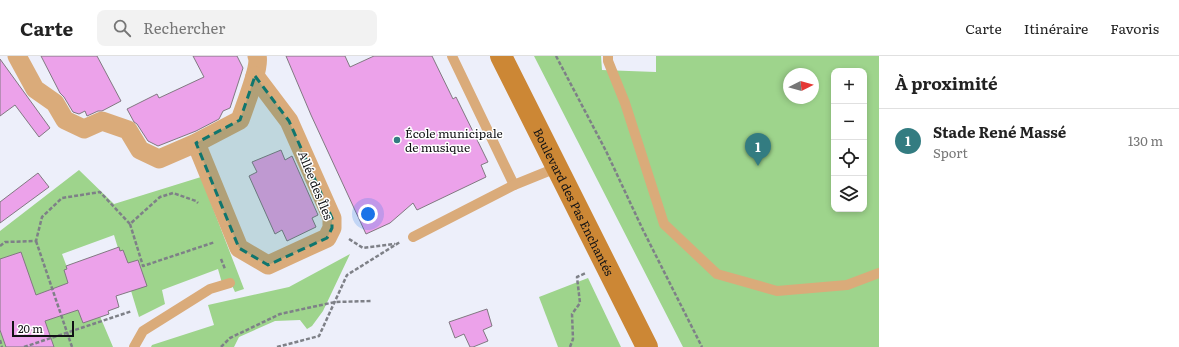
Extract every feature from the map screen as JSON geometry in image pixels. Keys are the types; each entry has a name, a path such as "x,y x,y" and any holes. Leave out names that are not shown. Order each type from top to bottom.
{"main road":[{"name":"Boulevard des Pas Enchantés","path":"501,56 646,347"}],"street":[{"path":"17,56 35,89 55,103 65,120 84,129 102,122 128,130 140,150 159,159 196,143 240,120 255,76 258,59 257,56"},
{"name":"Allée des Îles","path":"196,143 239,248 268,265 328,238 332,228 332,218 289,122 255,76"}],"lane":[{"path":"452,56 514,185"},
{"path":"608,56 608,61 625,104 664,224 717,274 778,291 847,284 879,273"},
{"path":"413,237 514,185 556,168"},
{"path":"134,347 143,330 210,289 230,283"}],"path":[{"path":"556,56 606,151 642,230 702,347"},
{"path":"72,347 36,241 42,217 62,198 100,192 130,224 143,266 215,242"},
{"path":"130,224 160,197 173,193 196,201 201,207"},
{"path":"332,228 363,248 396,244"},
{"path":"213,235 218,249"},
{"path":"277,347 319,336 347,275 396,244 413,237"},
{"path":"0,246 6,242 36,241"},
{"path":"220,256 230,283"},
{"path":"570,347 573,339 572,314 580,303 577,277 591,271"},
{"path":"221,347 230,338 280,314 335,302 371,301"},
{"path":"24,347 132,311"},
{"path":"0,340 2,347"}],"highlighted area":[{"path":"255,76 289,121 332,218 332,228 327,238 268,265 239,248 196,143 240,120"}],"green space":[{"path":"534,56 601,56 602,70 656,72 656,56 879,56 879,347 683,347"},
{"path":"79,170 114,204 201,177 244,289 235,292 230,281 222,283 218,269 162,290 165,304 139,317 114,235 62,254 86,318 99,314 113,347 0,347 0,231"},
{"path":"350,254 323,311 312,326 307,329 300,320 275,321 239,337 234,347 151,347 152,345 214,325 208,305 289,287"},
{"path":"588,278 621,347 558,347 539,297"}],"building":[{"path":"41,56 97,56 121,101 102,111 98,111 87,116 85,111 79,114 73,112 60,93"},
{"path":"193,56 237,56 243,68 230,108 223,111 219,119 196,131 158,146 148,141 137,124 134,122 127,109 157,94 159,98 204,77"},
{"name":"École municipale de musique","path":"286,56 345,56 350,67 374,56 432,56 453,99 456,97 488,162 481,165 486,177 417,210 413,203 390,223 366,234 311,115"},
{"path":"0,59 50,128 39,137 15,105 0,116"},
{"path":"281,150 285,160 292,156 318,215 312,218 316,227 287,241 282,230 275,234 249,176 257,172 252,162"},
{"path":"38,173 49,187 0,223 0,202"},
{"path":"119,247 120,251 123,250 128,263 138,260 147,286 116,296 119,307 108,311 109,314 83,323 78,310 45,321 54,347 6,347 0,330 0,259 21,252 36,295 68,283 64,270 67,269 66,266"},
{"path":"487,309 492,326 483,330 488,341 470,347 464,334 455,338 449,322"}],"place":[{"name":"École municipale de musique","path":"397,140"},
{"name":"Stade René Massé","path":"758,166"}]}
